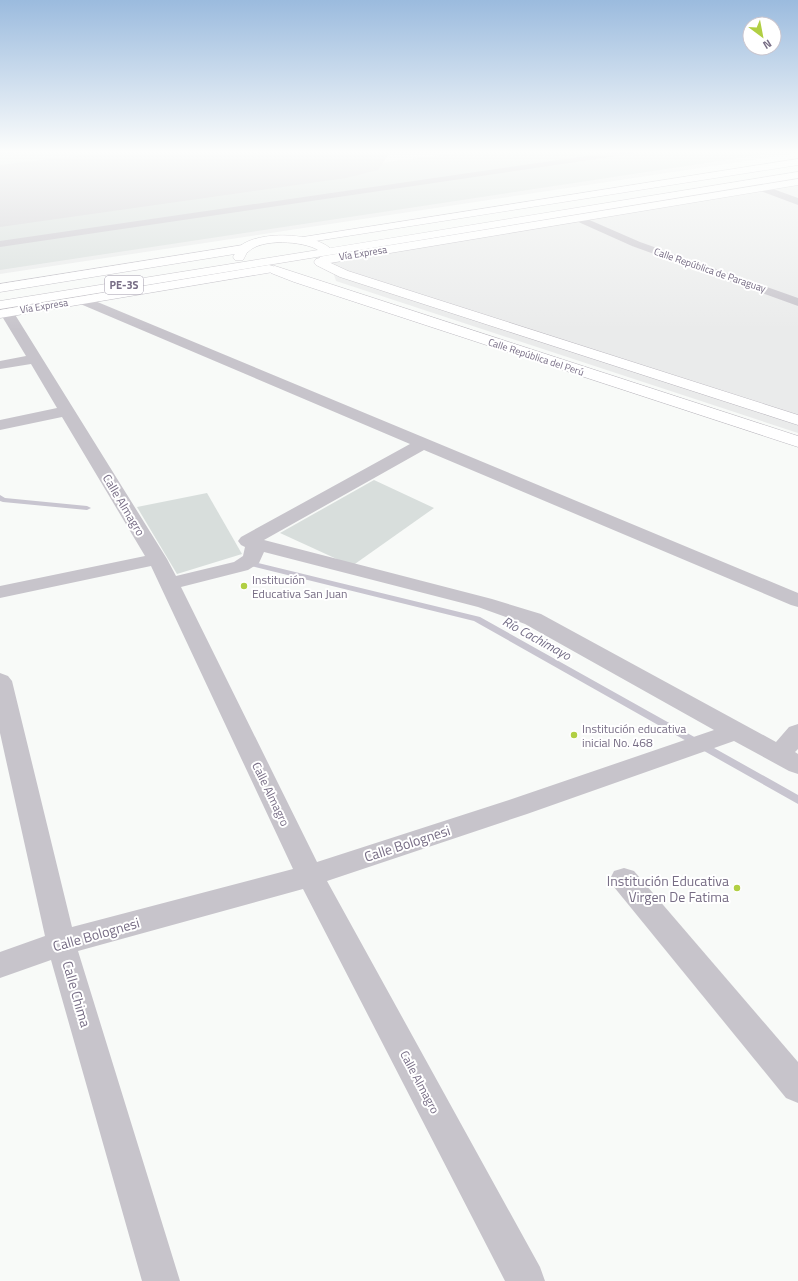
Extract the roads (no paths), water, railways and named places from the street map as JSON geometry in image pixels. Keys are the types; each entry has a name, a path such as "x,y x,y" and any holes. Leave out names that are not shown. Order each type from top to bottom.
{"main road":[{"name":"Vía Expresa","path":"2,307 244,257 251,245 275,240 302,240 487,211"},
{"name":"Vía Expresa","path":"2,307 83,300 272,269 300,268 323,255 538,211"},
{"name":"Vía Expresa","path":"0,288 244,257 323,255 600,211"},
{"name":"Vía Expresa","path":"582,214 613,211"},
{"path":"302,240 323,255"},
{"name":"Calle República del Perú","path":"323,255 344,274 798,420"},
{"path":"244,257 272,269"},
{"name":"Calle República del Perú","path":"272,269 298,279 798,442"}],"street":[{"name":"Calle República de Paraguay","path":"582,214 636,244 798,302"},
{"path":"83,300 798,600"},
{"name":"Calle Almagro","path":"2,307 157,559 310,876 526,1281"},
{"path":"0,365 35,359"},
{"path":"0,425 67,411"},
{"path":"250,556 248,541 423,443"},
{"path":"170,584 250,556 485,603 533,618 727,734 789,759 798,733"},
{"path":"0,592 157,559"},
{"name":"Calle Chima","path":"0,681 62,943 161,1281"},
{"name":"Calle Bolognesi","path":"0,965 62,943 310,876 678,752 727,734"},
{"path":"624,880 798,1087"}],"lane":[{"path":"0,244 228,211"}],"waterway":[{"name":"Río Cachimayo","path":"0,497 3,500 87,508"},
{"name":"Río Cachimayo","path":"246,562 477,619 798,800"}],"place":[{"name":"Institución Educativa San Juan","path":"244,586"},
{"name":"Institución educativa inicial No. 468","path":"574,735"},
{"name":"Institución Educativa Virgen De Fatima","path":"737,888"}]}
